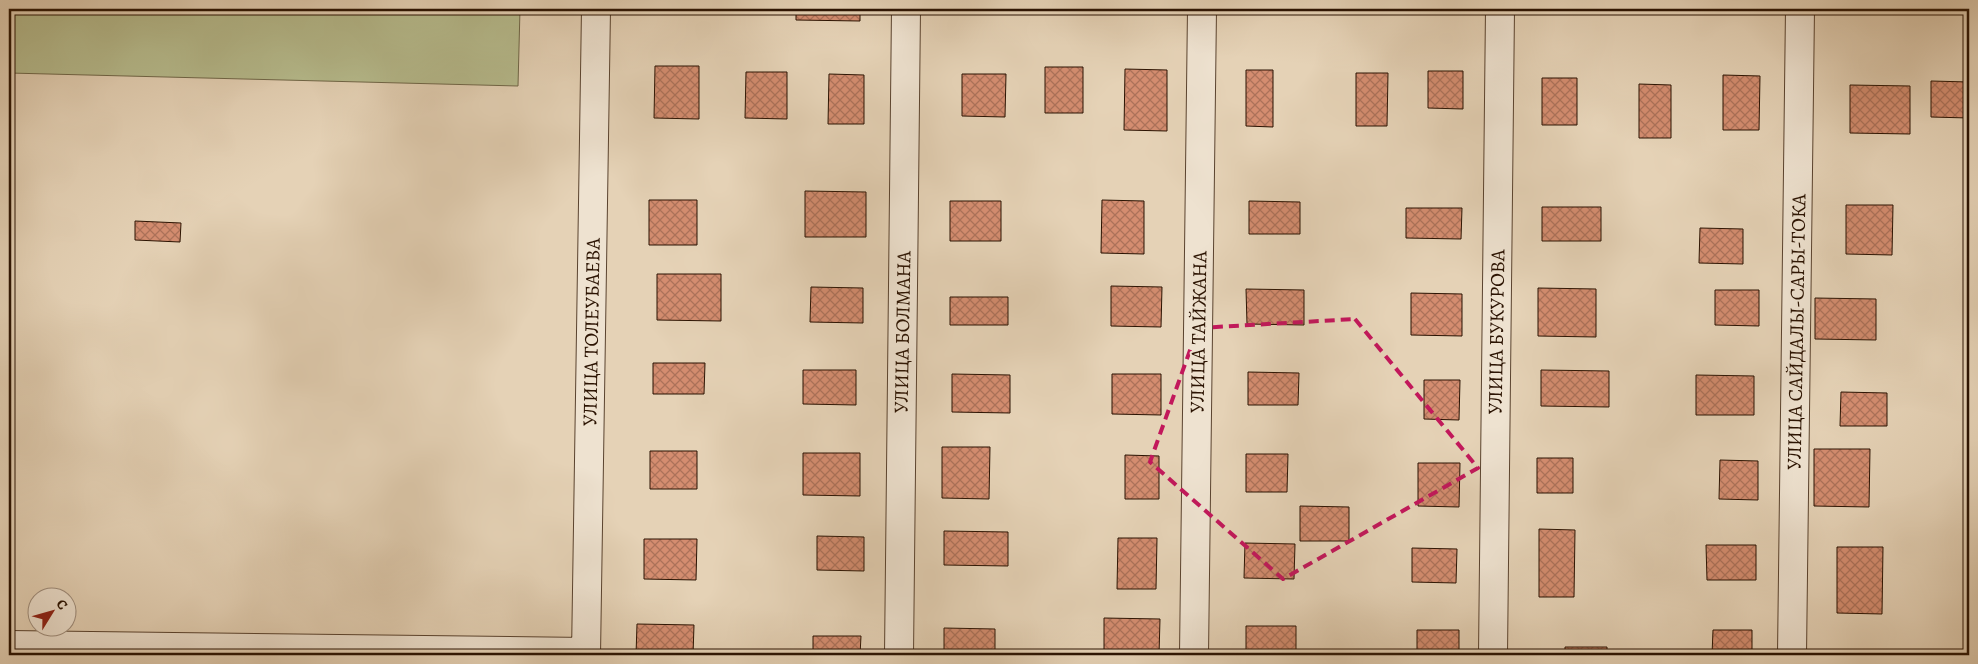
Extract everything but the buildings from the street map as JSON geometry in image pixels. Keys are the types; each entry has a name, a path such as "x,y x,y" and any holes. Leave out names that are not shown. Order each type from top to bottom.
{"street":[{"name":"УЛИЦА ТОЛЕУБАЕВА","path":"586,654 596,9"},
{"name":"УЛИЦА БОЛМАНА","path":"899,655 906,9"},
{"name":"УЛИЦА ТАЙЖАНА","path":"1194,655 1202,9"},
{"name":"УЛИЦА БУКУРОВА","path":"1493,655 1500,9"},
{"name":"УЛИЦА САЙДАЛЫ-САРЫ-ТОКА","path":"1792,655 1800,9"},
{"path":"9,644 286,652 586,654"}],"highlighted area":[{"path":"1355,319 1478,468 1283,579 1150,462 1198,328"}],"green space":[{"path":"9,9 520,9 518,86 9,73"}]}
